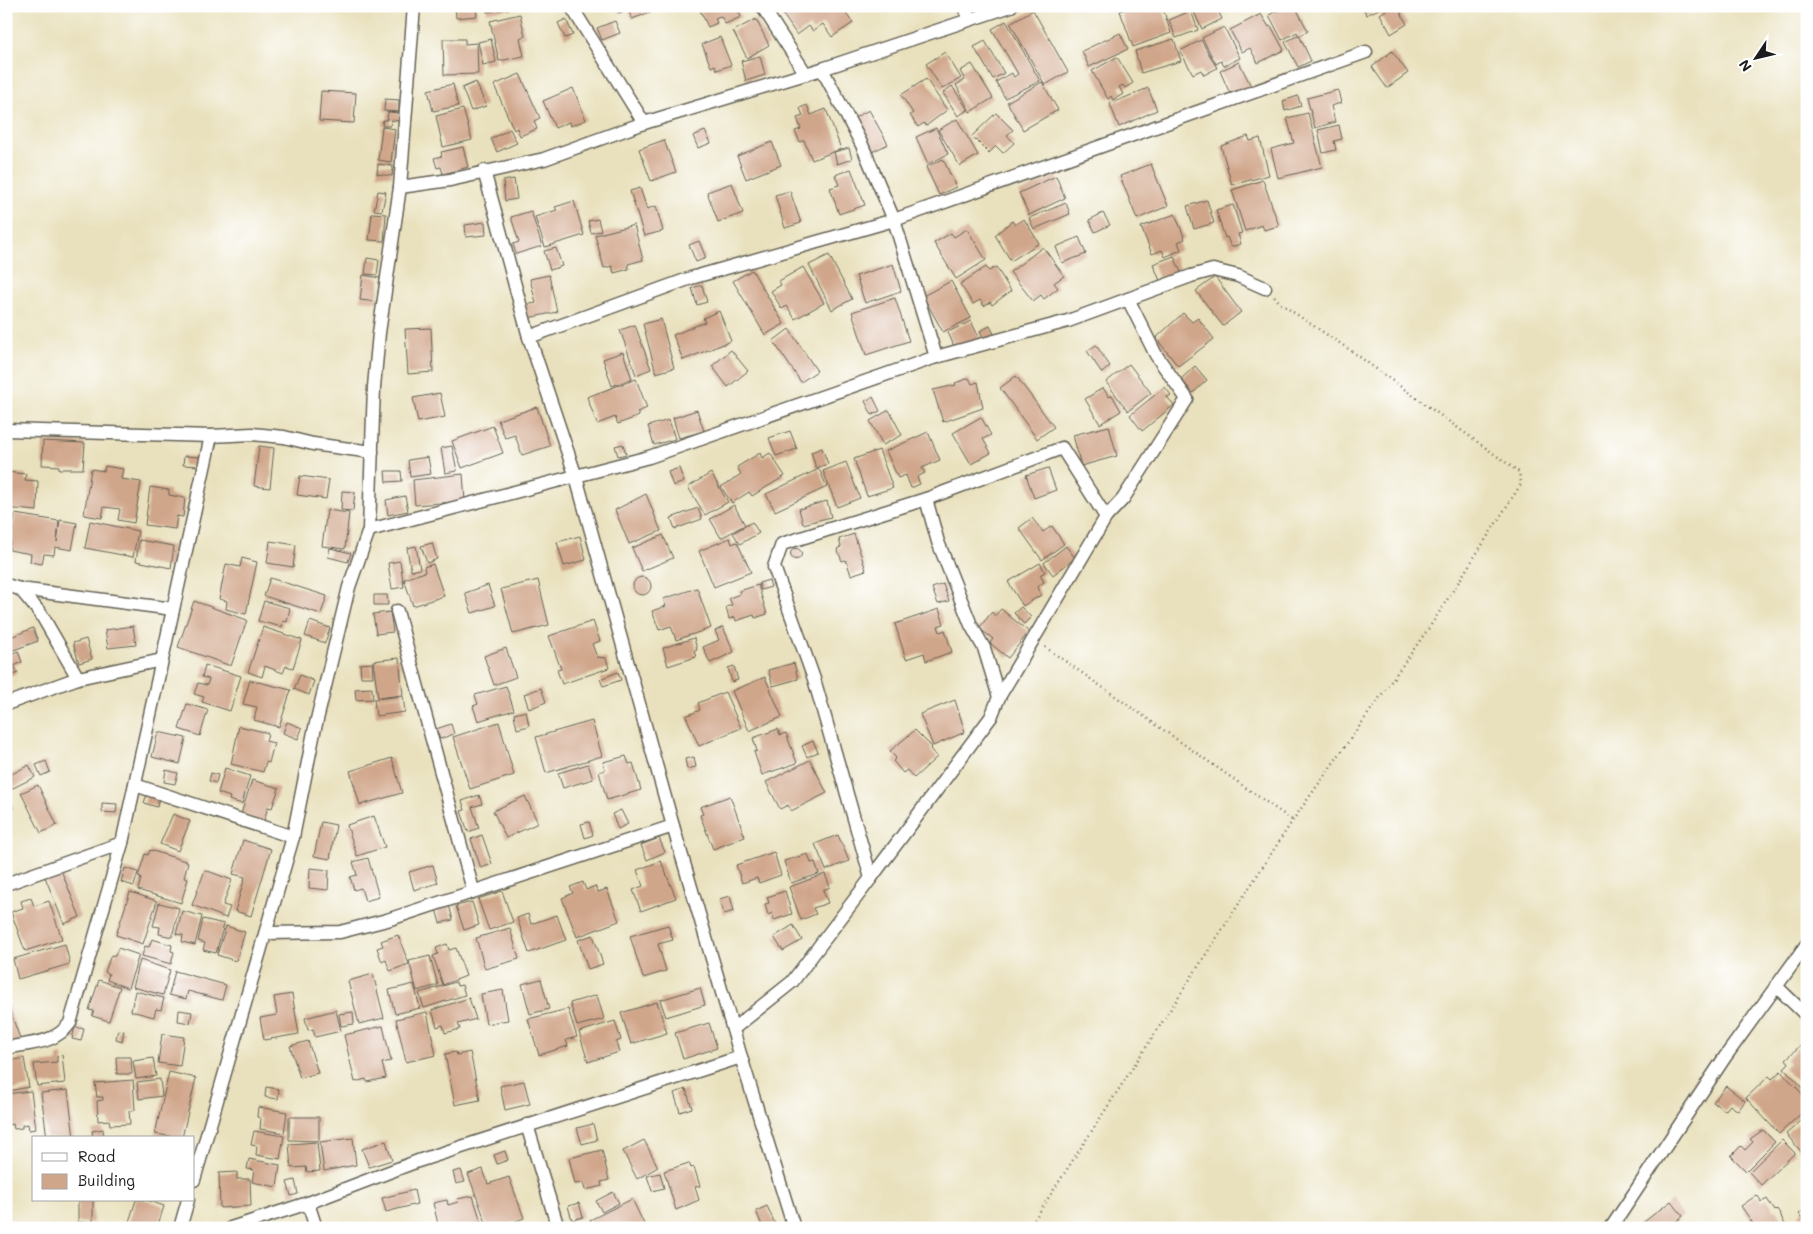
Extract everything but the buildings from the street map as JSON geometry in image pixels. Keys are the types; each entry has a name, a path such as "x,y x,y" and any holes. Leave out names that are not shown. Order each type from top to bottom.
{"street":[{"path":"195,1172 198,1148 266,932 293,837 314,732 349,587 369,530 374,387 379,332 400,187 414,6"},
{"path":"571,6 644,123"},
{"path":"762,6 806,74"},
{"path":"963,6 970,18"},
{"path":"400,187 450,180 544,159 644,123 822,69 970,18 1011,6"},
{"path":"529,337 691,278 894,220 1366,52"},
{"path":"822,69 862,145 894,220 936,357"},
{"path":"484,171 529,337 576,477 673,826 794,1228"},
{"path":"369,530 649,457 936,357 1068,321 1213,270 1238,276 1265,288"},
{"path":"733,1029 792,982 991,717 999,696 1106,517 1123,499 1187,398 1156,355 1128,299"},
{"path":"6,430 211,436 252,434 284,437 313,444 372,452"},
{"path":"6,1048 47,1041 62,1034 70,1023 122,843 211,436"},
{"path":"871,878 814,679 774,567 782,544 926,499 1062,448 1106,517"},
{"path":"926,499 938,542 971,625 984,648 999,696"},
{"path":"6,585 20,589 173,609"},
{"path":"20,589 41,614 78,678"},
{"path":"397,611 473,890"},
{"path":"6,704 78,678 162,660"},
{"path":"134,785 293,837"},
{"path":"266,932 340,932 387,920 473,890 673,826"},
{"path":"6,884 122,843"},
{"path":"1611,1228 1725,1057 1807,944"},
{"path":"1776,986 1807,1016"},
{"path":"231,1228 308,1203 418,1162 527,1125 741,1057"},
{"path":"527,1125 558,1228"},
{"path":"180,1228 187,1202"},
{"path":"308,1203 316,1228"}],"path":[{"path":"1029,1228 1293,820 1431,625 1521,484 1519,472 1350,350 1281,304 1265,288"},
{"path":"1034,638 1293,820"}]}
